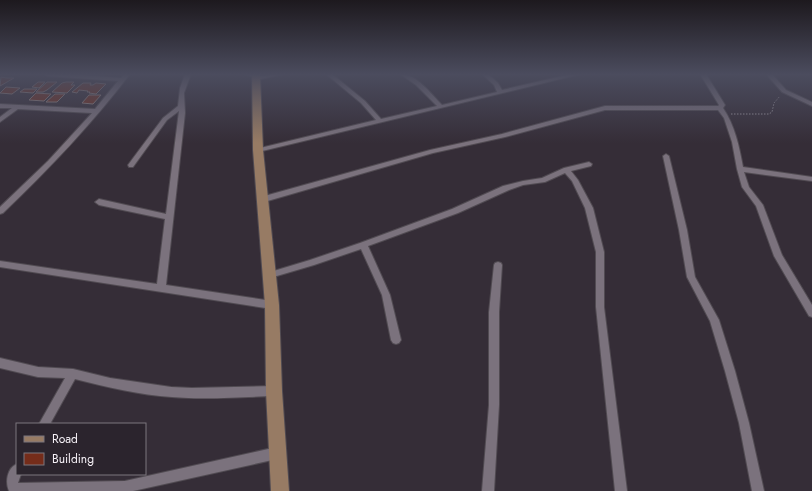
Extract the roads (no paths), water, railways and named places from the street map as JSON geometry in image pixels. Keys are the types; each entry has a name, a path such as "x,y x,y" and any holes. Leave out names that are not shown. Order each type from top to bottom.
{"street":[{"path":"0,211 58,156 85,126 108,97"},
{"path":"161,288 182,112 180,97"},
{"path":"255,97 258,150 264,199 272,305 274,391 280,491"},
{"path":"357,97 379,120"},
{"path":"431,97 440,106"},
{"path":"258,150 479,97"},
{"path":"717,97 722,105 722,110 727,118 735,142 740,169 746,187 760,205 778,256 812,313"},
{"path":"797,97 812,104"},
{"path":"0,106 96,111"},
{"path":"131,165 165,119 181,107"},
{"path":"0,120 16,108"},
{"path":"264,199 432,151 510,135 605,108 722,110"},
{"path":"666,156 683,230 691,277 714,320 730,371 744,423 758,491"},
{"path":"270,275 364,245 455,211 506,188 523,183 543,180 566,170 589,164"},
{"path":"740,169 812,179"},
{"path":"566,170 574,180 588,208 600,252 600,307 621,491"},
{"path":"99,202 169,217"},
{"path":"364,245 386,295 396,340"},
{"path":"0,264 272,305"},
{"path":"488,491 494,404 494,312 498,265"},
{"path":"1,365 43,373 73,374 110,383 171,392 192,393 274,391"},
{"path":"45,423 73,374"},
{"path":"16,472 11,486 14,489 116,488 277,453"}]}
